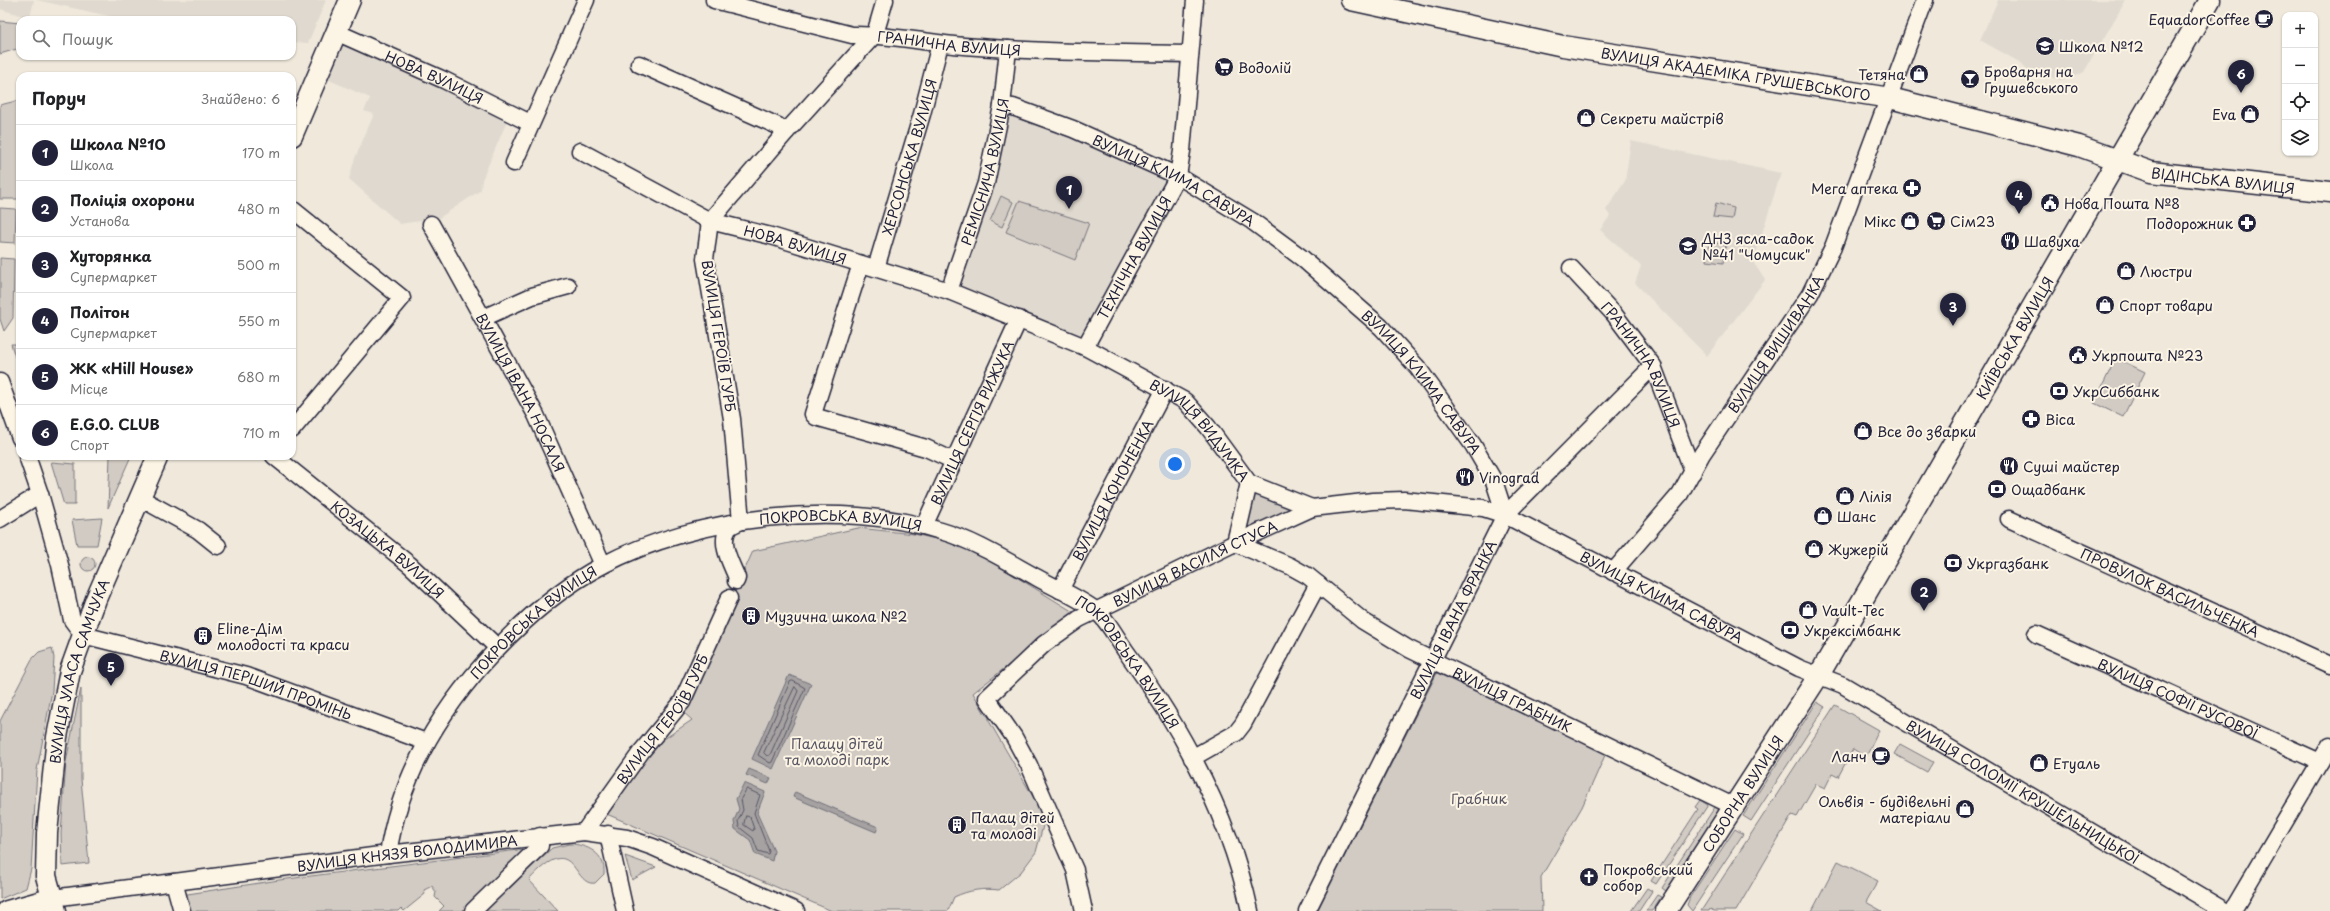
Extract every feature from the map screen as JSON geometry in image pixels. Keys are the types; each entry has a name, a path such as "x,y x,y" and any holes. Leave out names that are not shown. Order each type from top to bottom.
{"main road":[{"path":"296,127 350,0"},
{"name":"ВУЛИЦЯ АКАДЕМІКА ГРУШЕВСЬКОГО","path":"1351,0 1563,46 1890,98 2079,146 2118,160"},
{"name":"КИЇВСЬКА ВУЛИЦЯ","path":"1818,675 2210,0"},
{"name":"ВІДІНСЬКА ВУЛИЦЯ","path":"2118,160 2151,172 2164,174 2330,192"},
{"name":"ВУЛИЦЯ УЛАСА САМЧУКА","path":"54,904 46,876 46,856 51,785 70,671 96,599 156,460"},
{"name":"СОБОРНА ВУЛИЦЯ","path":"1666,911 1818,675"},
{"name":"ВУЛИЦЯ КНЯЗЯ ВОЛОДИМИРА","path":"7,911 54,904"}],"street":[{"path":"514,163 530,123 586,0"},
{"name":"ГРАНИЧНА ВУЛИЦЯ","path":"714,0 852,35 875,34 940,44 1008,49 1095,53 1190,54"},
{"path":"710,221 786,132 875,34 884,0"},
{"name":"ТЕХНІЧНА ВУЛИЦЯ","path":"1085,347 1178,176 1182,151 1195,0"},
{"name":"ВУЛИЦЯ ВИШИВАНКА","path":"1613,572 1680,494 1694,472 1702,454 1810,294 1833,247 1890,98 1894,79 1925,0"},
{"name":"НОВА ВУЛИЦЯ","path":"336,32 444,80 530,123"},
{"name":"ХЕРСОНСЬКА ВУЛИЦЯ","path":"876,268 922,114 940,44"},
{"name":"РЕМІСНИЧА ВУЛИЦЯ","path":"949,291 986,183 1002,106 1008,49"},
{"path":"639,64 778,126 786,132"},
{"name":"ВУЛИЦЯ КЛИМА САВУРА","path":"1002,106 1013,107 1073,129 1178,176 1252,221 1296,253 1375,322 1400,347 1418,368 1473,446 1494,481 1505,515 1799,668 1818,675"},
{"name":"НОВА ВУЛИЦЯ","path":"580,151 710,221 771,236 949,291 1019,319"},
{"path":"296,212 402,298 296,425"},
{"name":"ВУЛИЦЯ ГЕРОЇВ ГУРБ","path":"710,221 705,259 732,419 741,521"},
{"name":"ВУЛИЦЯ ІВАНА НОСАЛЯ","path":"431,224 536,415 603,565"},
{"path":"861,264 813,414 816,417 926,448 954,461"},
{"name":"ГРАНИЧНА ВУЛИЦЯ","path":"1572,268 1614,314 1653,366 1694,472"},
{"path":"483,318 532,296 568,286"},
{"name":"ВУЛИЦЯ ВИДУМКА","path":"1019,319 1085,347 1185,401 1208,427 1249,484 1312,508 1373,501 1404,500 1484,508 1505,515"},
{"name":"ВУЛИЦЯ СЕРГІЯ РИЖУКА","path":"924,526 1019,319"},
{"name":"ВУЛИЦЯ ІВАНА ФРАНКА","path":"1307,911 1505,515 1653,366"},
{"path":"0,382 16,427"},
{"name":"ВУЛИЦЯ КОНОНЕНКА","path":"1060,590 1165,389"},
{"path":"27,460 40,494 60,565 72,620 83,635"},
{"name":"КОЗАЦЬКА ВУЛИЦЯ","path":"279,460 410,564 498,648"},
{"path":"1235,543 1249,484"},
{"path":"0,519 40,494"},
{"path":"140,498 198,530 218,546"},
{"name":"ВУЛИЦЯ ВАСИЛЯ СТУСА","path":"1084,911 1075,870 1029,765 1014,737 987,698 1044,644 1079,618 1097,611 1235,543 1312,508"},
{"name":"ПОКРОВСЬКА ВУЛИЦЯ","path":"388,854 393,824 426,742 470,679 498,648 566,589 603,565 655,543 689,532 741,521 819,515 854,516 924,526 973,542 1097,611 1151,686 1192,758 1229,843 1250,911"},
{"name":"ПРОВУЛОК ВАСИЛЬЧЕНКА","path":"2009,520 2330,665"},
{"path":"736,581 737,578 726,549 725,536 728,528 741,521"},
{"name":"ВУЛИЦЯ ГРАБНИК","path":"1235,543 1290,566 1318,584 1382,634 1432,661 1735,806"},
{"path":"1192,758 1236,733 1243,724 1318,584"},
{"name":"ВУЛИЦЯ ГЕРОЇВ ГУРБ","path":"584,832 641,752 682,702 729,598"},
{"name":"ВУЛИЦЯ СОФІЇ РУСОВОЇ","path":"2036,634 2320,762"},
{"name":"ВУЛИЦЯ ПЕРШИЙ ПРОМІНЬ","path":"83,635 246,676 426,742"},
{"name":"ВУЛИЦЯ СОЛОМІЇ КРУШЕЛЬНИЦЬКОЇ","path":"1818,675 1843,685 2225,911"},
{"path":"2232,911 2330,745"},
{"name":"ВУЛИЦЯ КНЯЗЯ ВОЛОДИМИРА","path":"54,904 174,882 388,854 584,832 608,834 653,847 796,911"},
{"path":"608,834 625,911"},
{"path":"473,911 540,846 540,836"},
{"path":"174,882 175,892 182,911"}],"shaded area":[{"path":"0,0 34,0 30,16 23,16 0,9"},
{"path":"36,0 326,0 308,43 296,42 296,16 109,16"},
{"name":"Школа №12","path":"1998,0 2126,0 2084,72 2072,78 2060,80 2029,71 2021,63 1980,40"},
{"path":"336,32 510,114 482,180 481,190 439,218 400,224 349,179 355,158 374,114 364,111 370,98 318,75"},
{"path":"1002,106 1178,176 1085,347 949,291"},
{"name":"ДНЗ ясла-садок №41 \"Чомусик\"","path":"1631,141 1781,173 1753,262 1765,280 1707,356 1635,283 1641,266 1600,230 1610,216 1606,210 1625,181"}],"green space":[{"path":"0,21 16,23 16,49 0,54"},
{"path":"16,101 16,199 0,199 0,105"},
{"path":"1001,196 1013,202 1002,227 990,221"},
{"path":"1019,201 1089,223 1075,260 1006,232"},
{"path":"1716,203 1734,208 1732,219 1713,217"},
{"path":"0,208 16,209 15,243 0,242"},
{"path":"1710,242 1726,245 1723,263 1707,261"},
{"path":"0,258 14,259 13,318 4,331 0,319"},
{"path":"11,344 16,344 16,360"},
{"path":"2116,358 2145,372 2123,417 2094,403"},
{"path":"110,460 129,460 108,508"},
{"path":"51,462 75,464 75,505 64,505"},
{"path":"1254,491 1294,507 1246,531"},
{"path":"102,518 97,545 77,545 72,520"},
{"name":"Палацу дітей та молоді парк","path":"858,528 914,534 966,546 1075,613 973,693 985,714 989,717 989,721 1039,807 1043,826 1036,852 1021,872 999,890 976,890 954,897 948,911 832,911 602,812 645,752 692,720 682,711 753,551"},
{"path":"85,557 91,557 95,561 95,567 91,571 85,571 81,567 81,561"},
{"path":"52,648 54,658 52,691 37,770 31,869 26,888 0,899 0,721 33,658 39,652"},
{"name":"Грабник","path":"1437,673 1606,753 1582,807 1541,877 1542,911 1317,911"},
{"path":"81,688 81,779 89,863 62,866 61,833 66,762"},
{"path":"1817,702 1825,707 1751,821 1743,816"},
{"path":"1835,705 1879,730 1866,757 1853,749 1838,777 1832,774 1825,788 1816,784 1797,817 1792,815 1736,911 1714,911 1710,909 1709,911 1701,911"},
{"path":"1900,744 1933,762 1927,772 1894,754"},
{"path":"1700,800 1708,805 1656,884 1651,881 1698,809 1695,807"},
{"path":"1715,807 1719,810 1666,891 1662,888"},
{"path":"1735,829 1743,834 1692,911 1687,905 1690,897"},
{"path":"576,844 589,848 599,856 604,867 604,874 595,883 587,882 571,864 564,859 556,859 544,865 529,880 558,911 484,911 552,848"},
{"path":"526,849 462,911 439,911 444,906 435,897 436,892 432,886 424,890 425,894 404,911 401,908 398,911 185,911 181,895 279,880"},
{"path":"625,856 656,867 632,880"},
{"path":"1838,861 1878,881 1866,902 1882,911 1812,911"},
{"path":"1647,888 1652,891 1639,911 1631,911"},
{"path":"1657,895 1661,897 1652,911 1646,911"}],"water":[{"path":"789,675 811,684 773,769 752,759"},
{"path":"749,769 771,778 768,784 746,775"},
{"path":"744,783 765,792 757,813 774,851 772,861 755,854 750,840 735,829 734,821 739,809 736,799"},
{"path":"795,792 878,827 876,832 793,797"}],"place":[{"name":"EquadorCoffee","path":"2264,19"},
{"name":"Школа №12","path":"2045,46"},
{"name":"Водолій","path":"1224,67"},
{"name":"Тетяна","path":"1919,74"},
{"name":"Броварня на Грушевського","path":"1970,79"},
{"name":"E.G.O. CLUB","path":"2241,93"},
{"name":"Eva","path":"2250,114"},
{"name":"Секрети майстрів","path":"1586,118"},
{"name":"Мега аптека","path":"1912,188"},
{"name":"Нова Пошта №8","path":"2050,203"},
{"name":"Школа №10","path":"1069,209"},
{"name":"Політон","path":"2019,214"},
{"name":"Мікс","path":"1910,221"},
{"name":"Сім23","path":"1936,221"},
{"name":"Подорожник","path":"2247,223"},
{"name":"Шавуха","path":"2010,241"},
{"name":"ДНЗ ясла-садок №41 \"Чомусик\"","path":"1688,246"},
{"name":"Люстри","path":"2126,271"},
{"name":"Спорт товари","path":"2105,305"},
{"name":"Хуторянка","path":"1953,326"},
{"name":"Укрпошта №23","path":"2078,355"},
{"name":"УкрСиббанк","path":"2059,391"},
{"name":"Віса","path":"2031,419"},
{"name":"Все до зварки","path":"1863,431"},
{"name":"Суші майстер","path":"2009,466"},
{"name":"Vinograd","path":"1465,477"},
{"name":"Ощадбанк","path":"1997,489"},
{"name":"Лілія","path":"1845,496"},
{"name":"Шанс","path":"1823,516"},
{"name":"Жужерій","path":"1814,549"},
{"name":"Укргазбанк","path":"1953,563"},
{"name":"Vault-Tec","path":"1808,610"},
{"name":"Поліцiя охорони","path":"1924,611"},
{"name":"Музична школа №2","path":"751,616"},
{"name":"Укрексімбанк","path":"1790,630"},
{"name":"Eline-Дім молодості та краси","path":"203,636"},
{"name":"ЖК «Hill House»","path":"111,686"},
{"name":"Ланч","path":"1881,756"},
{"name":"Етуаль","path":"2039,763"},
{"name":"Ольвія - будівельні матеріали","path":"1965,809"},
{"name":"Палац дітей та молоді","path":"957,825"},
{"name":"Покровський собор","path":"1589,877"}]}
